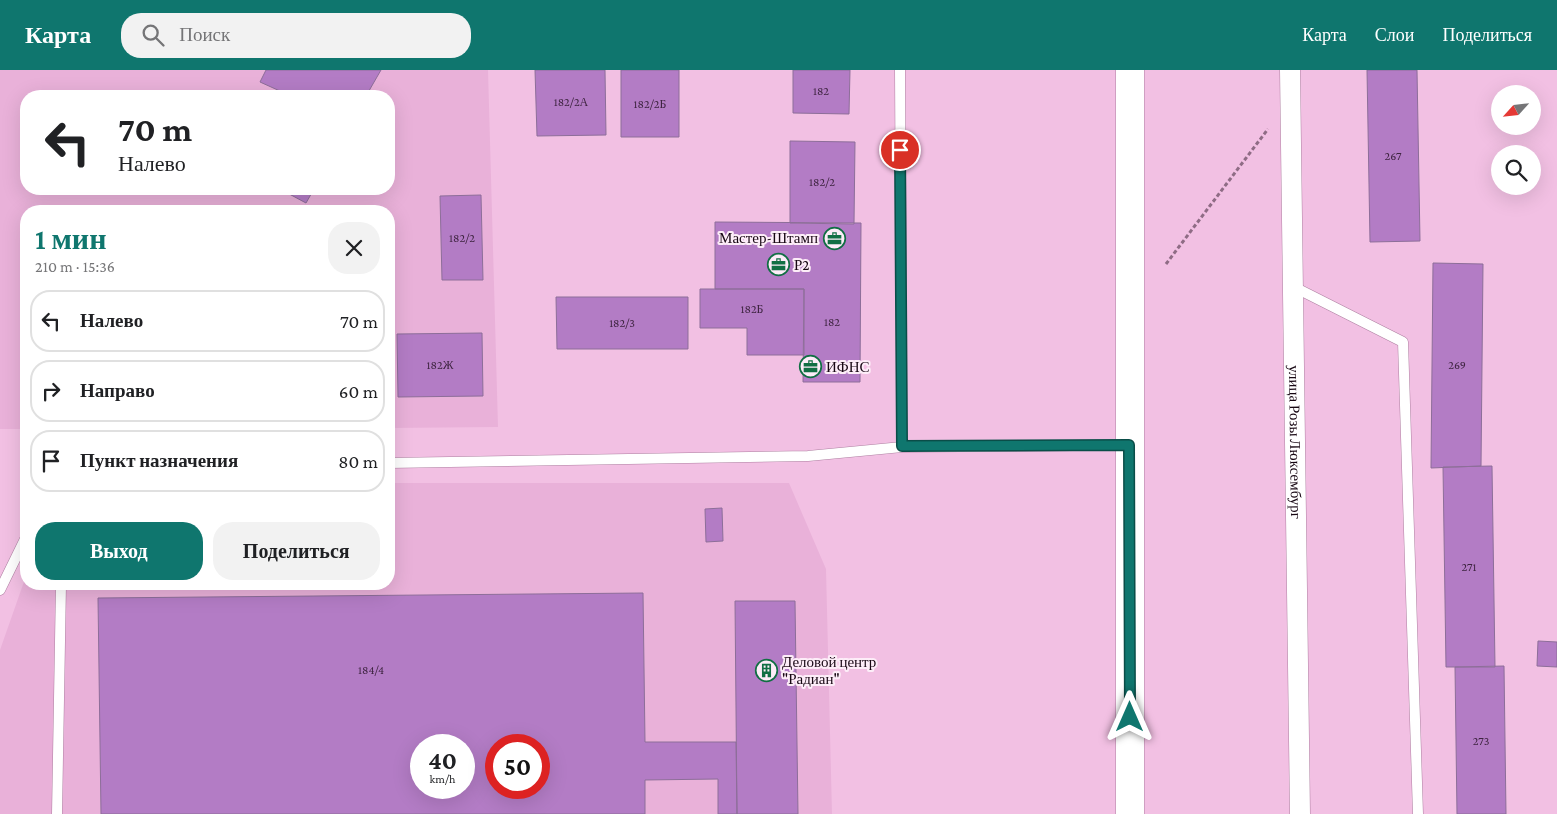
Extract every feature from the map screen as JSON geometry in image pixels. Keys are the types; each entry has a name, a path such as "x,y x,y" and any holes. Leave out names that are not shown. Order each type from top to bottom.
{"main road":[{"path":"1130,70 1130,814"}],"street":[{"name":"улица Розы Люксембург","path":"1290,70 1300,814"}],"lane":[{"path":"900,70 902,446"},
{"path":"1292,286 1403,342 1418,814"},
{"path":"395,463 808,456 902,446 1129,445"},
{"path":"0,590 20,549"},
{"path":"57,814 61,590"}],"path":[{"path":"1166,264 1273,122"}],"shaded area":[{"path":"0,70 488,70 498,427 395,428 395,205 20,205 20,429 0,429"},
{"path":"395,483 789,483 826,569 832,814 0,814 0,650 21,590 395,590"}],"building":[{"path":"266,70 381,70 369,90 278,90 260,82"},
{"path":"535,70 605,70 606,135 537,136"},
{"path":"621,70 679,70 679,137 621,137"},
{"path":"793,70 850,70 849,114 793,113"},
{"path":"1367,70 1417,70 1420,241 1370,242"},
{"path":"790,141 855,142 854,224 790,223"},
{"path":"291,195 311,195 306,203"},
{"path":"481,195 483,280 442,280 440,196"},
{"path":"715,222 861,223 860,382 803,382 804,289 715,289"},
{"path":"1433,263 1483,264 1481,466 1431,468"},
{"path":"700,289 804,289 804,355 747,355 747,328 700,328"},
{"path":"556,297 688,297 688,349 557,349"},
{"path":"482,333 483,396 398,397 397,334"},
{"path":"1492,466 1495,667 1446,667 1443,467"},
{"path":"722,508 723,541 706,542 705,509"},
{"path":"643,593 645,742 736,742 737,814 718,814 718,779 645,780 645,814 101,814 98,598"},
{"name":"Деловой центр \"Радиан\"","path":"735,601 795,601 798,814 737,814"},
{"path":"1538,641 1557,642 1557,667 1537,666"},
{"path":"1504,666 1506,814 1457,814 1455,667"}],"place":[{"name":"Мастер-Штамп","path":"834,238"},
{"name":"Р2","path":"778,265"},
{"name":"ИФНС","path":"810,367"},
{"name":"Деловой центр \"Радиан\"","path":"766,671"}],"route":[{"path":"900,150 902,446 1129,445 1130,717"}]}
